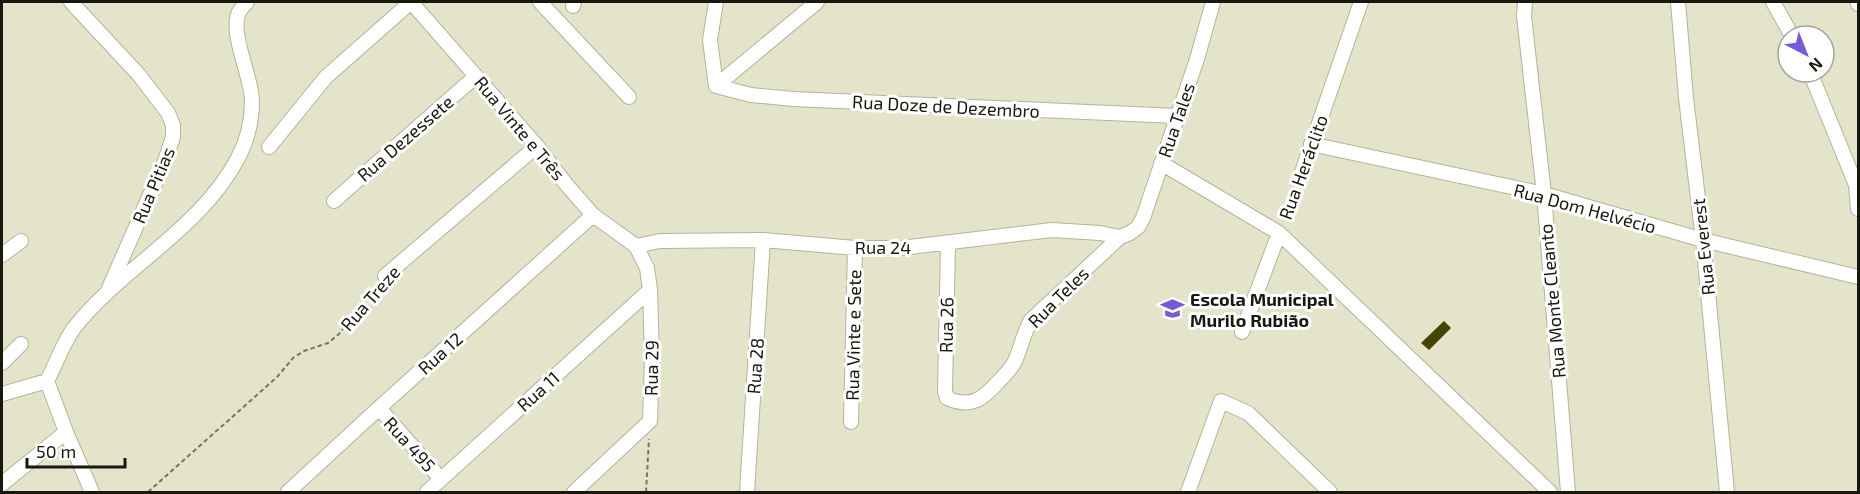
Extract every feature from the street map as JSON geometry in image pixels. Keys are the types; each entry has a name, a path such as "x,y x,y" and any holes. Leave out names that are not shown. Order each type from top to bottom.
{"street":[{"name":"Rua Pitias","path":"71,2 139,75 168,113 173,124 173,136 165,161 106,293"},
{"path":"92,492 47,381 73,330 106,293 193,218 220,188 239,156 250,126 252,100 236,22 239,11 248,2"},
{"path":"269,147 326,77 411,2"},
{"name":"Rua Vinte e Três","path":"411,2 537,146 593,215 636,246"},
{"path":"540,2 629,97"},
{"path":"716,2 710,40 716,86"},
{"path":"716,86 817,2"},
{"name":"Rua Tales","path":"1125,235 1137,227 1143,218 1197,58 1213,2"},
{"name":"Rua Heráclito","path":"1300,178 1362,2"},
{"name":"Rua Monte Cleanto","path":"1524,2 1544,194 1568,492"},
{"name":"Rua Everest","path":"1678,2 1686,98 1704,240 1727,492"},
{"path":"1773,2 1785,24"},
{"name":"Rua Dezessete","path":"334,201 476,76"},
{"path":"1815,84 1856,185 1858,209"},
{"name":"Rua Doze de Dezembro","path":"716,86 752,95 793,99 1177,116"},
{"name":"Rua Dom Helvécio","path":"1311,144 1544,194 1704,240 1858,277"},
{"name":"Rua Treze","path":"385,276 537,146"},
{"path":"1161,163 1279,233 1550,492"},
{"name":"Rua 12","path":"288,492 593,215"},
{"name":"Rua 24","path":"636,246 660,241 763,240 855,248 901,248 1052,230 1125,235"},
{"name":"Rua Heráclito","path":"1242,332 1279,233"},
{"name":"Rua Teles","path":"954,401 975,402 987,395 1014,364 1025,329 1031,320 1125,235"},
{"name":"Rua 28","path":"747,492 763,240"},
{"path":"2,255 21,241"},
{"name":"Rua 26","path":"948,244 945,391 947,398 954,401"},
{"name":"Rua 29","path":"636,246 647,268 650,290 652,358 650,422"},
{"name":"Rua Vinte e Sete","path":"851,422 855,248"},
{"name":"Rua 11","path":"427,492 650,290"},
{"path":"2,363 21,344"},
{"path":"2,393 47,381"},
{"path":"1188,492 1221,401 1248,413 1330,492"},
{"name":"Rua 495","path":"379,408 441,479"},
{"path":"574,492 650,422"},
{"path":"2,484 66,432"}],"path":[{"name":"Rua Heráclito","path":"1279,233 1300,178"},
{"name":"Rua Treze","path":"148,492 276,377 292,358 304,351 328,344 339,334 385,276"},
{"name":"Rua 29","path":"646,492 650,422"}],"building":[{"path":"1444,321 1451,328 1429,350 1421,343"}],"place":[{"name":"Escola Municipal Murilo Rubião","path":"1172,309"}]}
